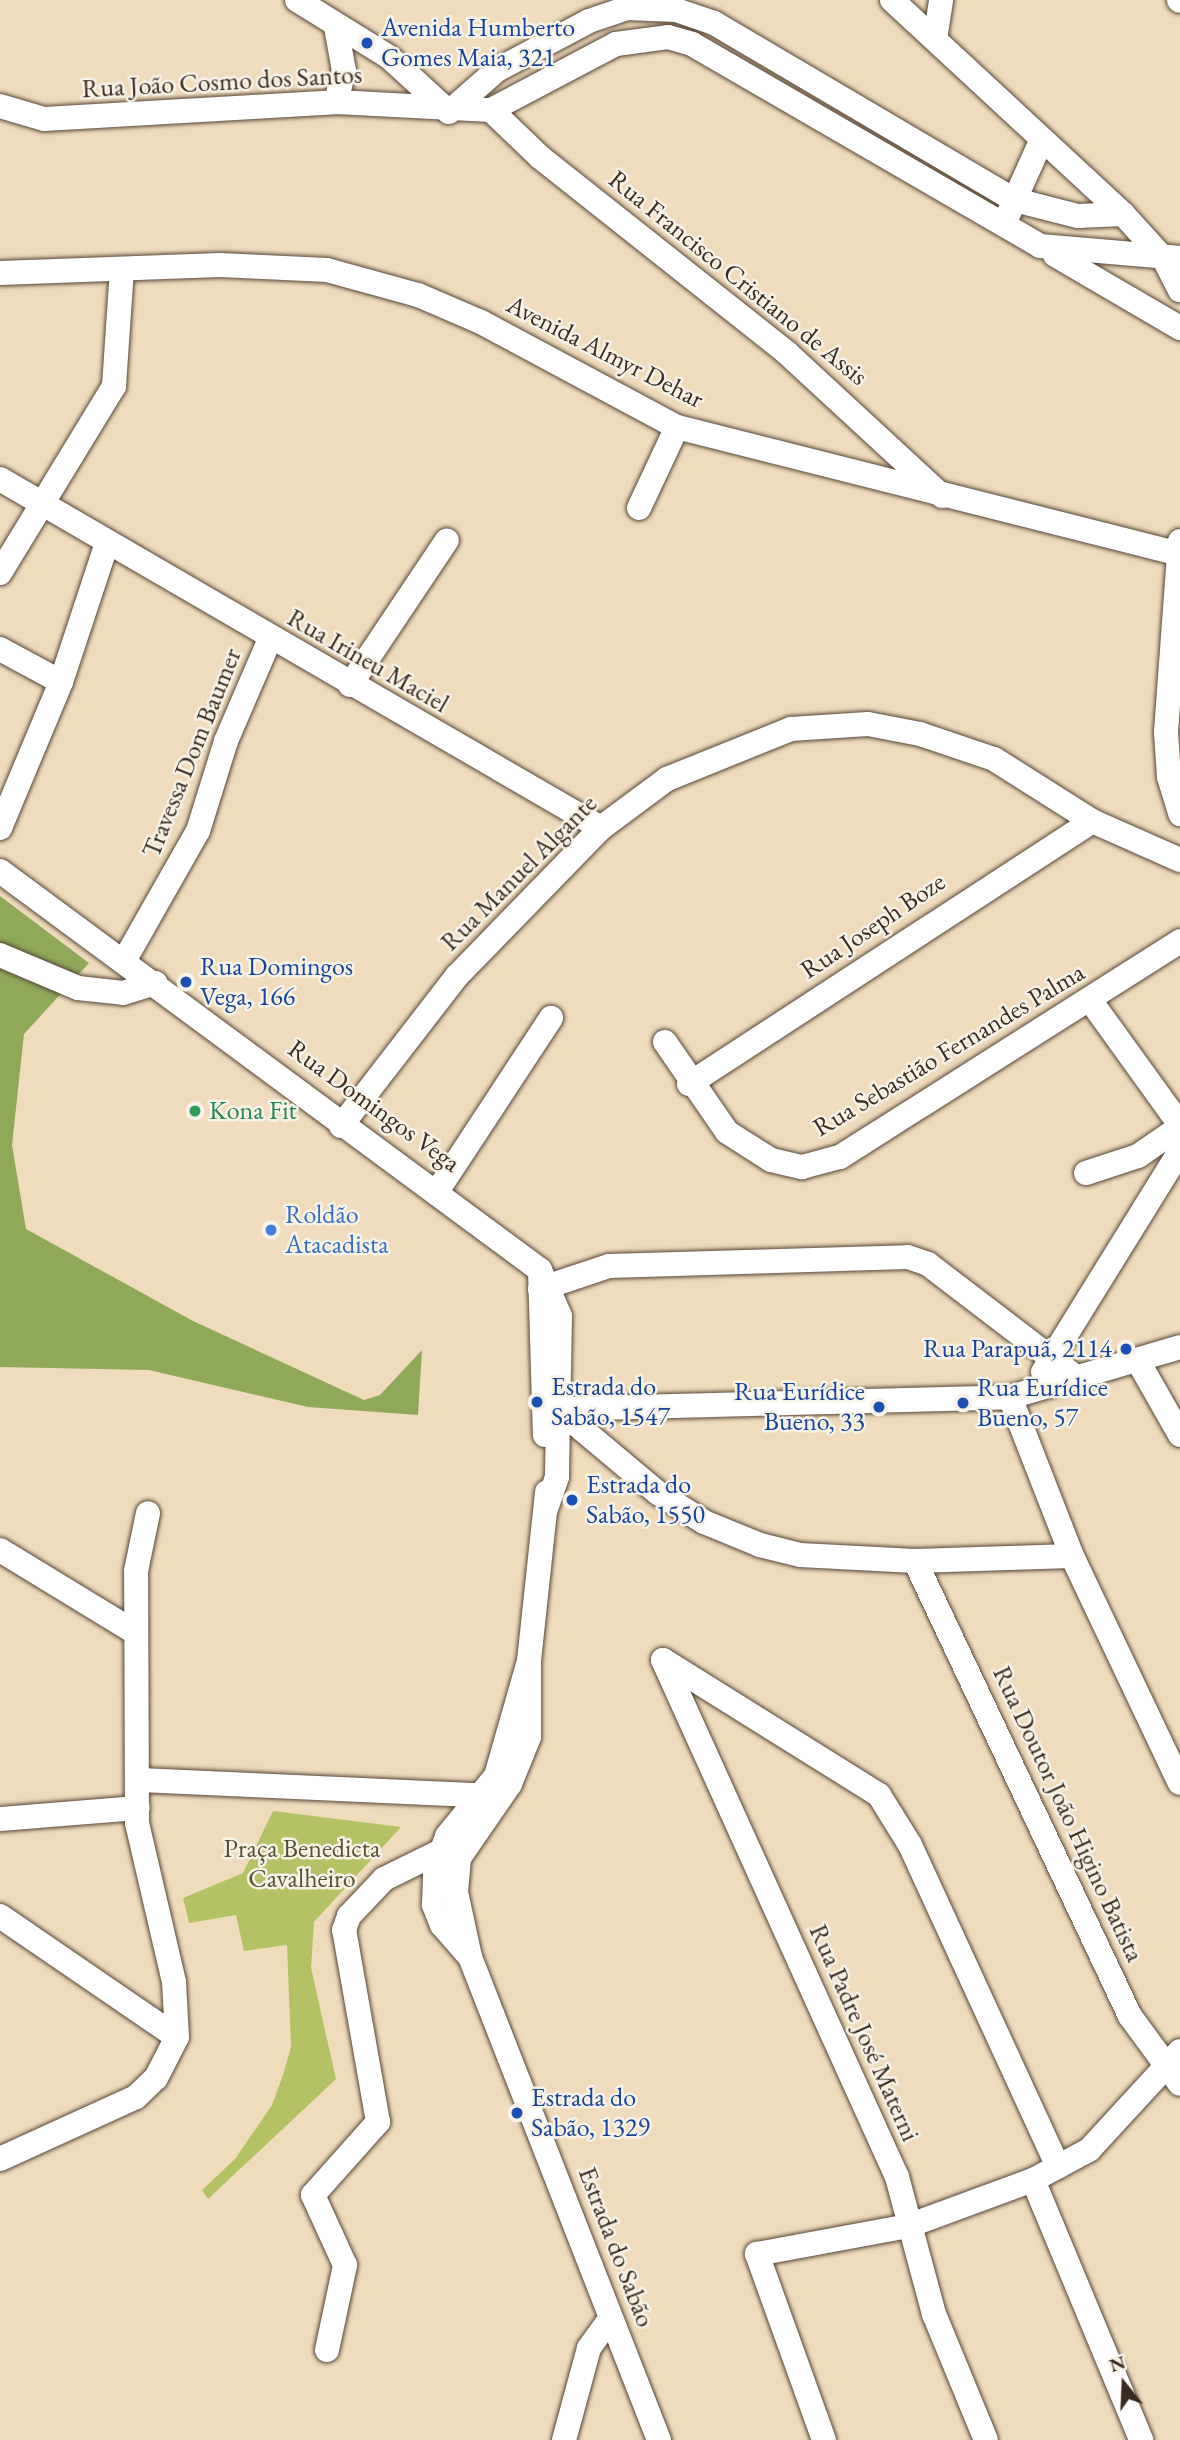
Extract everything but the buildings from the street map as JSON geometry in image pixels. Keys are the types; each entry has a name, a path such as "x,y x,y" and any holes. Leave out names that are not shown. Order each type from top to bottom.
{"street":[{"path":"297,0 336,27 389,57 449,112 497,70 589,21 645,6 676,10 714,23 1015,200 1078,216 1123,214"},
{"path":"892,0 1172,258 1180,290"},
{"path":"935,38 941,0"},
{"path":"336,27 344,71 336,102"},
{"path":"491,110 616,44 668,37 692,44 1003,228 1040,246 1180,328"},
{"name":"Rua João Cosmo dos Santos","path":"0,106 44,119 94,119 336,102 449,112 491,110"},
{"name":"Rua Francisco Cristiano de Assis","path":"491,110 540,157 787,353 944,498"},
{"path":"1003,228 1042,139"},
{"path":"1040,246 1172,258"},
{"name":"Avenida Almyr Dehar","path":"0,273 122,271 220,265 327,270 405,292 481,322 677,427 944,498 1180,550"},
{"path":"0,573 45,508 114,386 122,271"},
{"path":"639,508 677,427"},
{"name":"Rua Irineu Maciel","path":"0,479 270,639 601,828"},
{"path":"350,685 447,540"},
{"path":"0,828 61,682 107,543"},
{"path":"1180,550 1166,732 1168,777 1180,814"},
{"name":"Travessa Dom Baumer","path":"124,961 198,831 222,752 270,639"},
{"path":"0,649 61,682"},
{"name":"Rua Manuel Algante","path":"341,1126 457,976 601,828 667,779 725,751 791,729 868,724 994,759 1092,821 1180,860"},
{"name":"Rua Joseph Boze","path":"690,1084 1092,821"},
{"name":"Rua Domingos Vega","path":"0,871 155,984 341,1126 438,1190 544,1281"},
{"name":"Rua Sebastião Fernandes Palma","path":"665,1041 690,1084 727,1132 771,1160 802,1167 840,1157 1180,941"},
{"path":"0,955 78,988 123,993 155,984"},
{"path":"1086,1173 1138,1156 1180,1126 1090,1000"},
{"path":"438,1190 551,1018"},
{"path":"1001,1397 1030,1382 1052,1362 1180,1151"},
{"path":"544,1281 609,1266 908,1257 928,1264 1052,1362 1077,1378"},
{"name":"Estrada do Sabão","path":"544,1281 541,1370 546,1509 529,1661 529,1737 502,1793 458,1858 456,1892 470,1957 659,2440"},
{"name":"Estrada do Sabão","path":"544,1281 560,1316 557,1478 546,1509"},
{"path":"559,1409 1001,1397 1138,1361 1180,1347"},
{"path":"1138,1361 1180,1435"},
{"path":"541,1370 559,1409 596,1446 704,1522 800,1555 915,1561 1072,1556"},
{"path":"1001,1397 1072,1556 1180,1783"},
{"path":"0,2159 128,2102 156,2078 177,2036 178,2006 138,1808 141,1780 136,1571 148,1513"},
{"path":"0,1550 136,1633"},
{"name":"Rua Doutor João Higino Batista","path":"915,1561 1130,2016 1172,2058 1180,2084"},
{"name":"Rua Padre José Materni","path":"986,2440 934,2314 908,2226 897,2177 663,1660 879,1795 909,1845 1058,2166"},
{"name":"Estrada do Sabão","path":"470,1957 442,1925 434,1905 441,1851 475,1798 496,1776 529,1661"},
{"path":"141,1780 475,1798 502,1793"},
{"path":"0,1819 138,1808"},
{"path":"327,2350 345,2265 313,2195 378,2122 344,1930 349,1916 384,1880 441,1851"},
{"path":"3,1924 177,2036"},
{"path":"824,2440 757,2254 908,2226 1032,2180 1058,2166 1113,2128 1172,2058"},
{"path":"1032,2180 1141,2440"},
{"path":"564,2440 589,2348 611,2318"}],"green space":[{"path":"0,896 89,963 24,1034 12,1145 26,1229 193,1321 364,1400 380,1395 422,1350 418,1415 308,1407 149,1370 0,1367"},
{"name":"Praça Benedicta Cavalheiro","path":"273,1811 401,1827 314,1922 311,1968 336,2079 208,2199 202,2190 235,2159 272,2105 283,2075 291,2047 287,1945 244,1951 236,1915 189,1923 183,1898 243,1873"}],"place":[{"name":"Avenida Humberto Gomes Maia, 321","path":"367,43"},
{"name":"Rua Domingos Vega, 166","path":"186,982"},
{"name":"Kona Fit","path":"195,1111"},
{"name":"Roldão Atacadista","path":"271,1230"},
{"name":"Rua Parapuã, 2114","path":"1126,1349"},
{"name":"Estrada do Sabão, 1547","path":"537,1402"},
{"name":"Rua Eurídice Bueno, 57","path":"963,1403"},
{"name":"Rua Eurídice Bueno, 33","path":"879,1407"},
{"name":"Estrada do Sabão, 1550","path":"572,1500"},
{"name":"Estrada do Sabão, 1329","path":"517,2113"}]}
